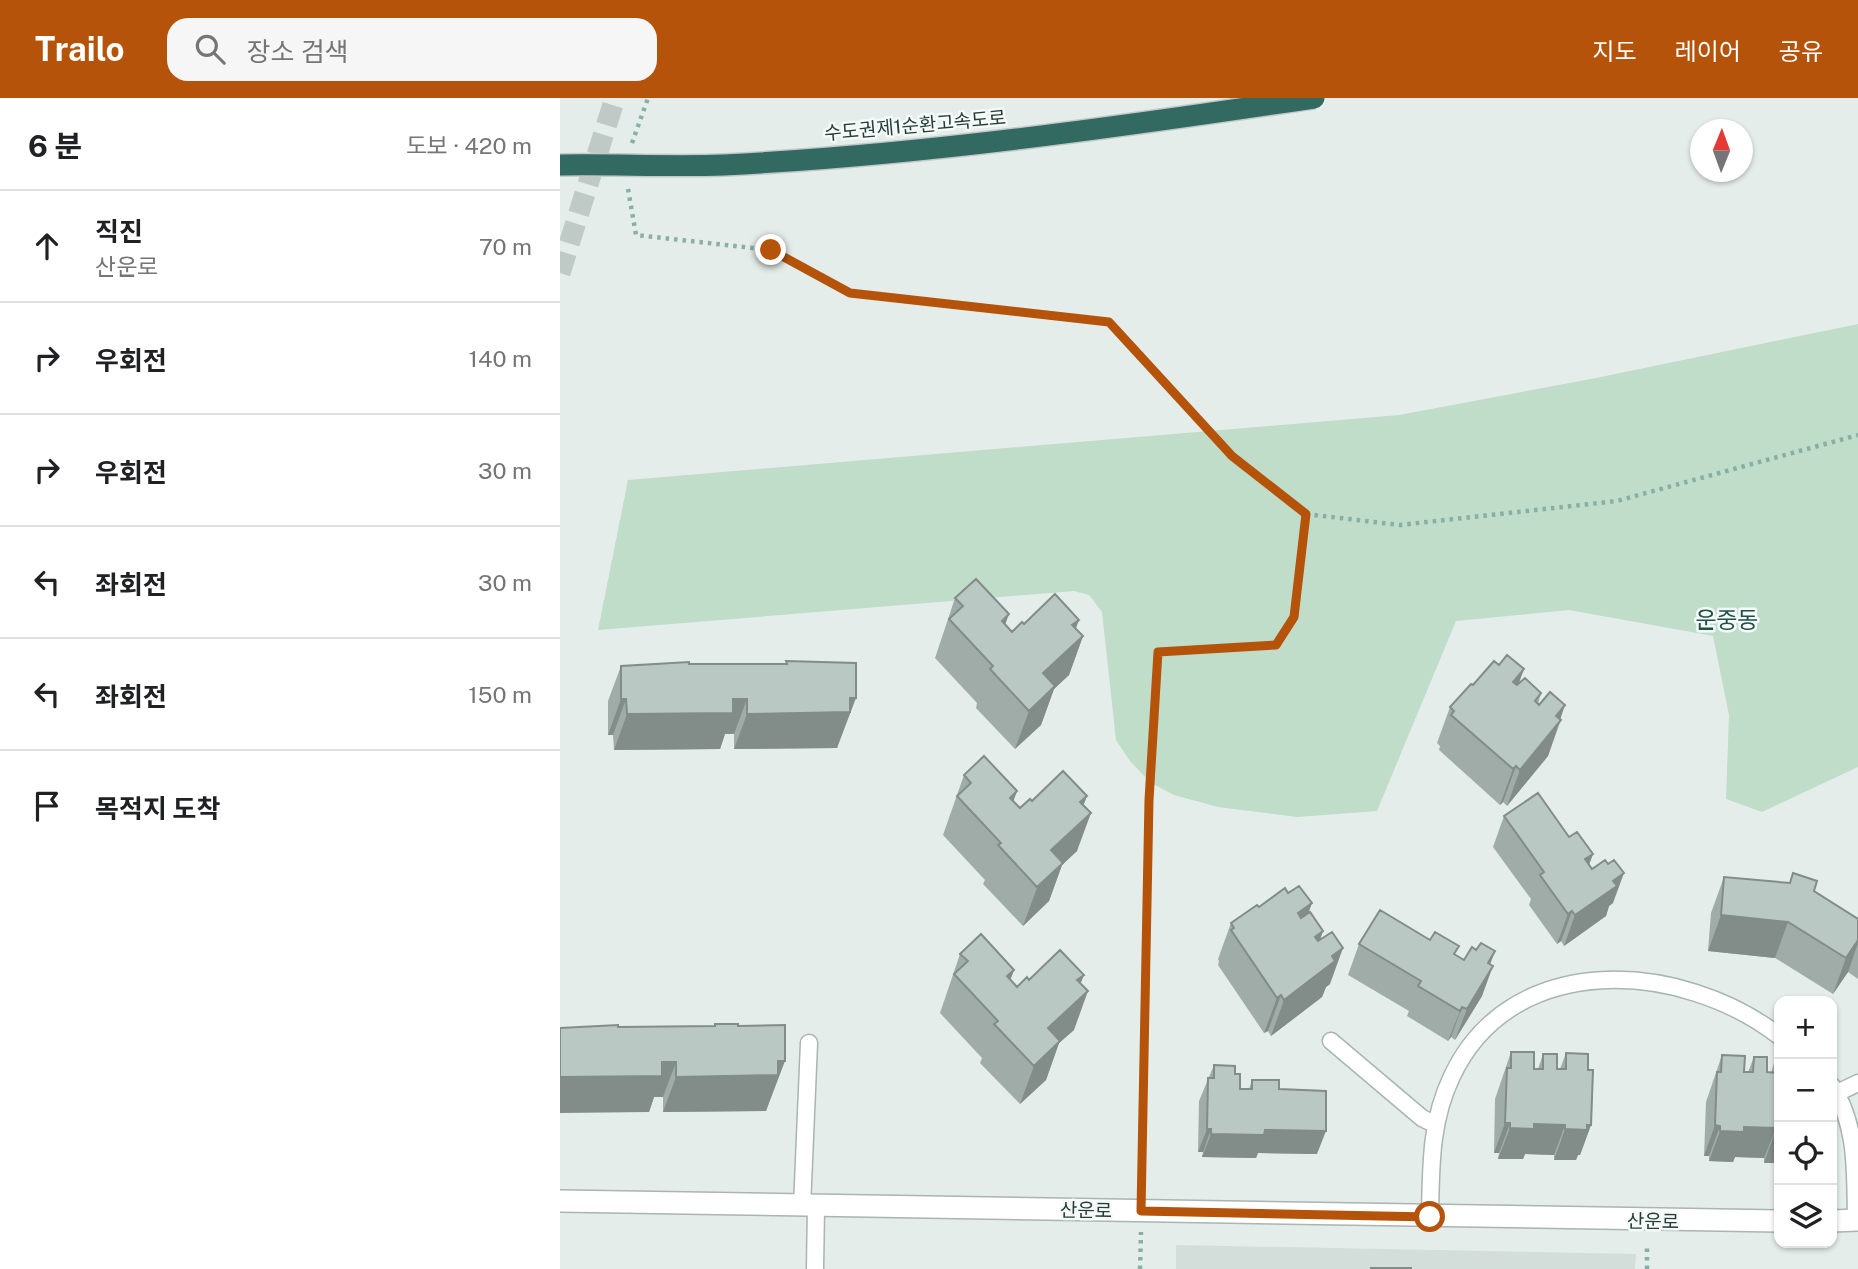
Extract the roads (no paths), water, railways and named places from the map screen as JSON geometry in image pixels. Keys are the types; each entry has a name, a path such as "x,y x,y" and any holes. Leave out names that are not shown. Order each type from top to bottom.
{"highway":[{"name":"수도권제1순환고속도로","path":"560,165 723,165 876,153 1038,137 1314,98"}],"street":[{"name":"산운로","path":"560,1201 1774,1221"},
{"path":"1837,1221 1857,1220"}],"lane":[{"path":"1430,1217 1434,1124 1453,1074 1466,1052 1485,1029 1502,1014 1526,1001 1577,982 1628,979 1686,989 1717,1000 1748,1015 1774,1033"},
{"path":"1331,1041 1422,1118 1434,1124"},
{"path":"809,1043 809,1207 815,1269"},
{"path":"1837,1089 1858,1083"},
{"path":"1837,1094 1852,1134 1857,1220"}],"tunnel":[{"path":"560,273 615,98"}],"district":[{"name":"운중동","path":"1727,620"}]}
